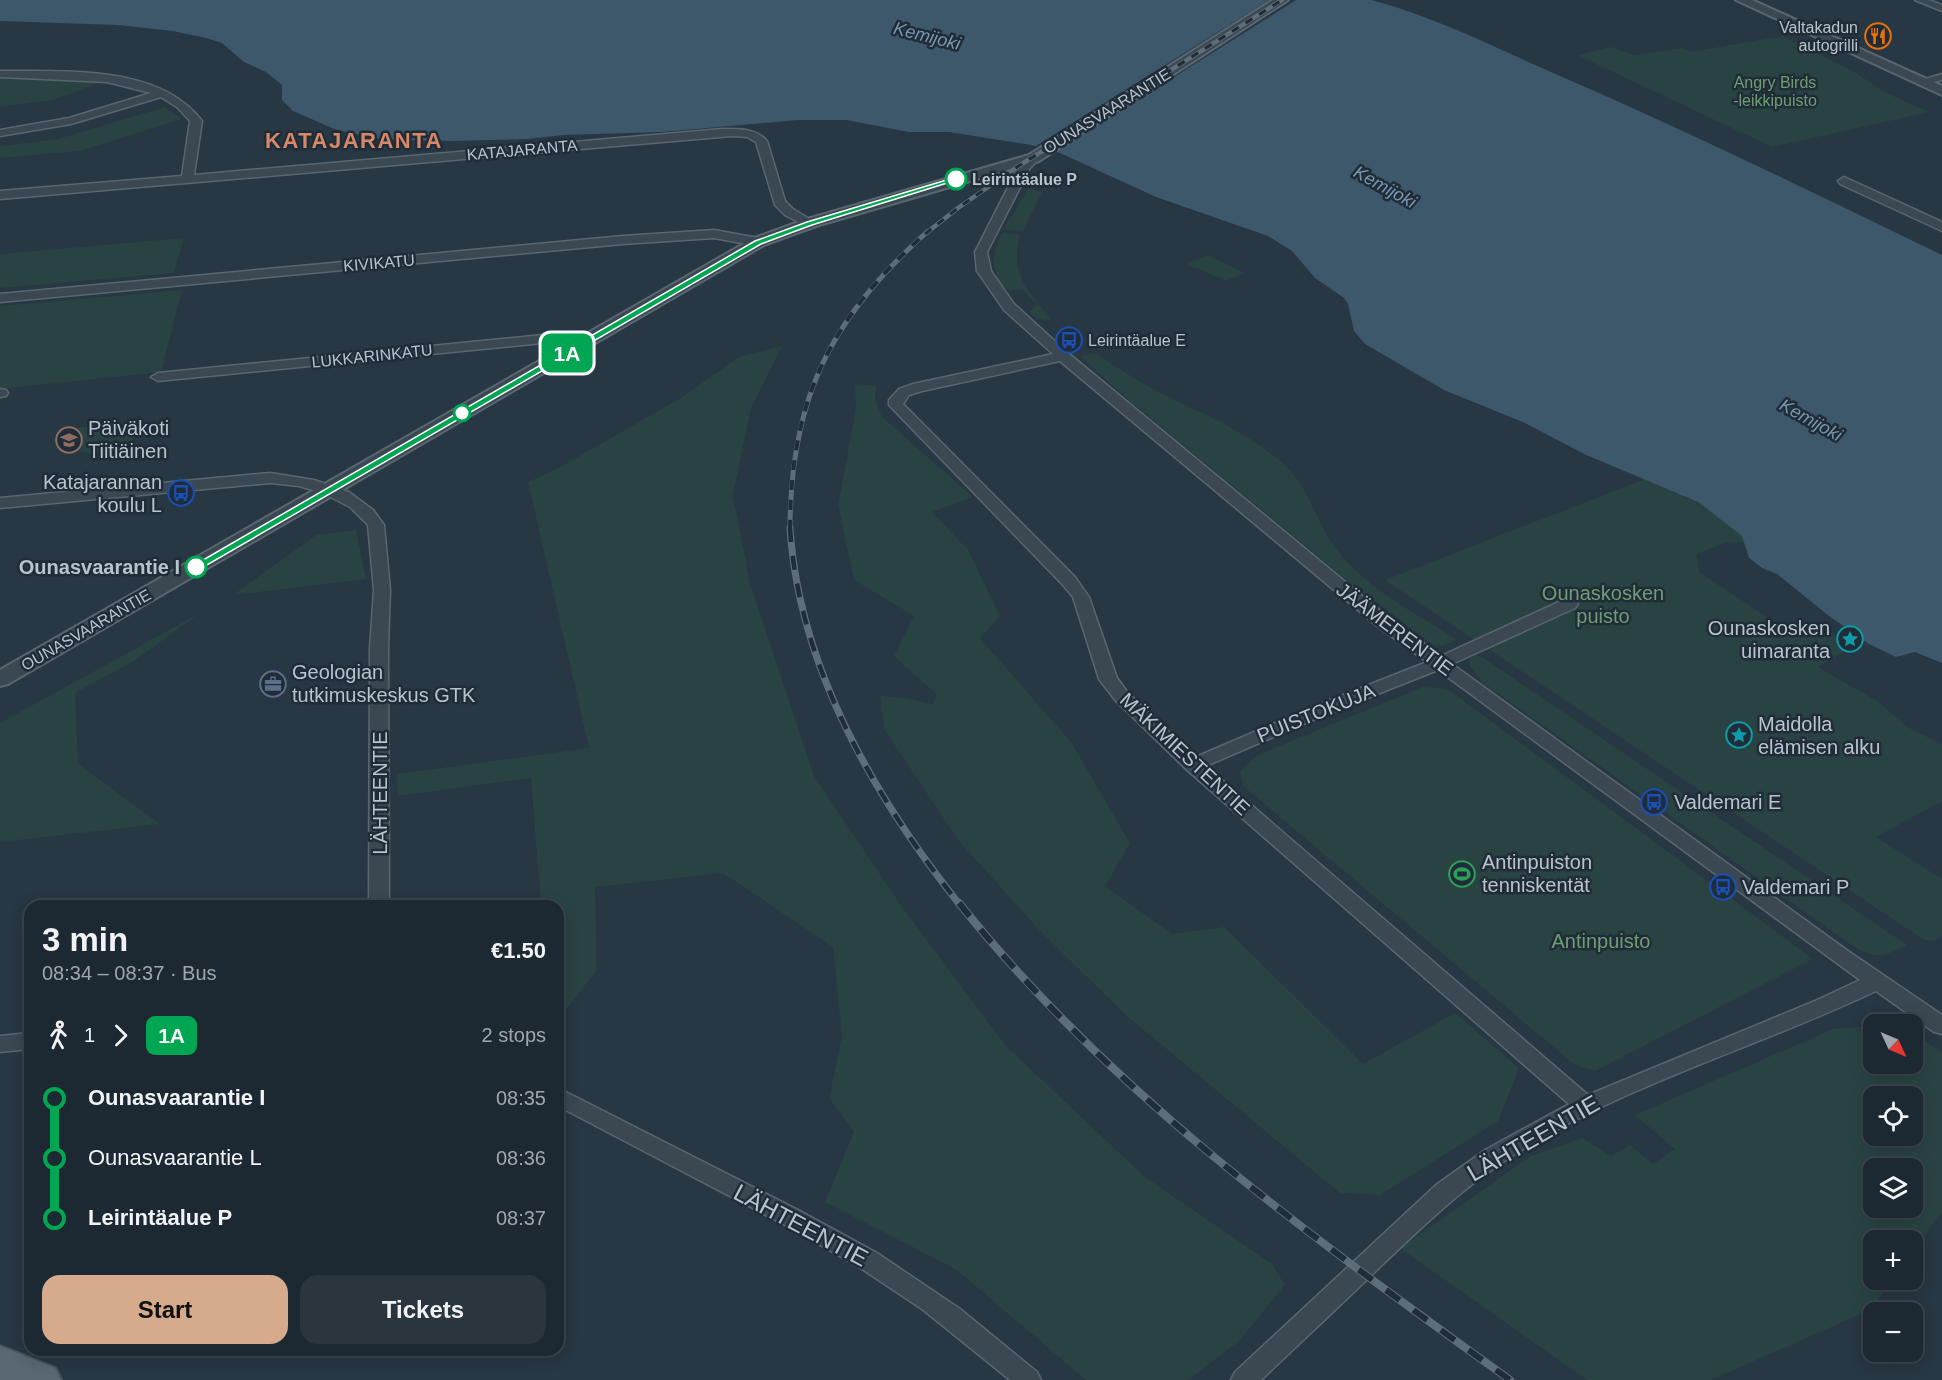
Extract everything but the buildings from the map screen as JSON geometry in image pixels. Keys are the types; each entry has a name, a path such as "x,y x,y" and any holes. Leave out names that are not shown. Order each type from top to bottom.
{"main road":[{"path":"0,1363 40,1380"}],"street":[{"name":"OUNASVAARANTIE","path":"0,679 758,242 810,223 1034,158 1282,0"},
{"path":"1742,0 1934,81"},
{"path":"1756,0 1832,37 1934,81 1942,91"},
{"path":"1920,0 1942,8"},
{"path":"0,74 123,80 161,93 180,103 196,121 188,178"},
{"path":"0,134 71,121 161,93"},
{"name":"KATAJARANTA","path":"0,195 697,135 746,133 758,137 761,141 779,202 789,212 810,223"},
{"name":"JÄÄMERENTIE","path":"1034,158 1025,166 1005,209 985,243 981,261 989,282 1003,301 1063,356 1324,575 1440,663 1942,1026"},
{"path":"986,172 999,171 1020,177"},
{"path":"1844,181 1942,227"},
{"name":"KIVIKATU","path":"0,298 665,237 714,234 758,242"},
{"name":"LUKKARINKATU","path":"158,377 543,339 564,339 586,343"},
{"name":"MÄKIMIESTENTIE","path":"1063,356 918,387 904,392 896,400 896,405 1069,581 1080,597 1108,679 1122,698 1193,765 1585,1105"},
{"name":"LÄHTEENTIE","path":"0,503 270,478 287,479 329,490 362,507 376,525 382,591 379,648 379,900"},
{"name":"PUISTOKUJA","path":"1193,765 1440,663 1569,604"},
{"name":"LÄHTEENTIE","path":"1244,1380 1316,1315 1420,1214 1466,1174 1512,1144 1585,1105 1816,1010 1877,981"},
{"path":"0,1044 24,1042"},
{"name":"LÄHTEENTIE","path":"564,1099 624,1134 759,1201 870,1261 916,1291 1028,1380"}],"green space":[{"name":"Angry Birds -leikkipuisto","path":"1782,36 1855,72 1884,92 1930,112 1772,147 1577,55 1612,47 1634,55 1683,48 1691,52"},
{"path":"0,78 99,83 53,100 0,107"},
{"path":"165,107 182,119 80,151 0,158 0,146 58,139"},
{"path":"1029,188 1042,192 1023,231 1006,230 1004,228"},
{"path":"1003,233 1020,235 1017,249 1019,271 1028,290 1051,319 1042,320 1034,316 1029,312 1037,305 1022,289 1012,290 1004,287 999,281 994,261 995,250"},
{"path":"184,238 174,273 0,288 0,254"},
{"path":"1207,255 1245,273 1226,281 1187,264"},
{"path":"182,290 161,372 0,389 0,306"},
{"path":"782,346 751,408 733,495 750,583 814,776 902,907 1006,1046 1145,1177 1272,1264 1285,1285 1239,1341 1188,1380 1086,1380 957,1270 825,1202 854,1132 829,1098 842,1036 833,947 723,873 595,887 597,970 564,1012 564,900 541,900 531,778 398,796 397,774 589,748 528,482 555,470 679,399 739,357"},
{"path":"1095,353 1127,374 1237,431 1266,449 1298,480 1328,536 1347,562 1376,588 1457,640 1441,646 1433,645 1348,581 1130,401 1080,356"},
{"path":"855,384 876,386 875,399 882,417 973,497 932,512 968,550 1000,616 980,638 1071,742 1130,843 1105,886 1172,934 1224,927 1363,1064 1455,1013 1519,1068 1498,1121 1380,1195 1340,1193 1128,1017 1042,933 958,840 884,729 880,696 906,698 932,704 937,695 894,656 914,616 854,580 838,505 856,408"},
{"path":"138,421 130,450 91,454 71,448 76,428"},
{"name":"Ounaskosken puisto","path":"1645,479 1698,502 1742,536 1746,542 1724,543 1697,554 1699,572 1788,631 1831,633 1850,648 1818,667 1877,701 1907,727 1942,744 1942,801 1876,837 1942,879 1942,936 1934,941 1924,940 1385,580"},
{"path":"356,530 366,579 233,595 316,535"},
{"path":"200,613 134,661 75,693 78,764 160,824 0,842 0,723"},
{"path":"1475,655 1482,657 1907,945 1880,955 1867,953 1853,946 1482,682 1470,666 1470,659"},
{"name":"Antinpuisto","path":"1425,686 1449,690 1813,959 1595,1071 1575,1065 1243,786 1240,771 1257,755"},
{"path":"1863,1027 1863,1074 1923,1074 1923,1039 1942,1053 1942,1211 1923,1238 1923,1230 1863,1230 1863,1290 1885,1290 1876,1302 1863,1302 1863,1313 1711,1380 1587,1380 1400,1248 1531,1156 1582,1138 1611,1156 1630,1145 1653,1164 1675,1149 1635,1115 1833,1029"}],"water":[{"name":"Kemijoki","path":"0,0 1371,0 1417,14 1650,116 1942,255 1942,663 1915,652 1896,657 1869,644 1829,616 1777,574 1762,568 1749,558 1742,536 1698,502 1584,454 1525,423 1444,390 1365,344 1354,331 1348,304 1344,298 1315,278 1292,251 1268,236 1156,197 1060,153 1031,145 949,132 909,132 846,120 798,120 663,132 563,135 529,139 383,140 334,129 293,111 282,100 282,85 266,72 244,62 222,43 173,31 117,25 0,21"}],"pier":[{"path":"1269,0 1296,0 1052,154 1031,149"}],"railway":[{"path":"925,234 1017,167 1282,0"},
{"path":"790,529 792,483 798,441 808,401 822,364 841,330 865,297 893,264 927,232"},
{"path":"790,529 796,580 808,631 825,680 846,728 898,820 960,905"},
{"path":"959,903 1018,973 1148,1101 1289,1217 1510,1380"}],"bus line":[{"name":"1A","path":"196,567 758,242 810,223 956,179"}],"place":[{"name":"Valtakadun autogrilli","path":"1878,36"},
{"name":"Leirintäalue P","path":"956,179"},
{"name":"Leirintäalue E","path":"1069,340"},
{"name":"Päiväkoti Tiitiäinen","path":"69,440"},
{"name":"Katajarannan koulu L","path":"181,493"},
{"name":"Ounasvaarantie I","path":"196,567"},
{"name":"Ounaskosken uimaranta","path":"1850,639"},
{"name":"Geologian tutkimuskeskus GTK","path":"273,684"},
{"name":"Maidolla elämisen alku","path":"1739,735"},
{"name":"Valdemari E","path":"1654,802"},
{"name":"Antinpuiston tenniskentät","path":"1462,874"},
{"name":"Valdemari P","path":"1723,887"}],"district":[{"name":"KATAJARANTA","path":"354,140"}]}
